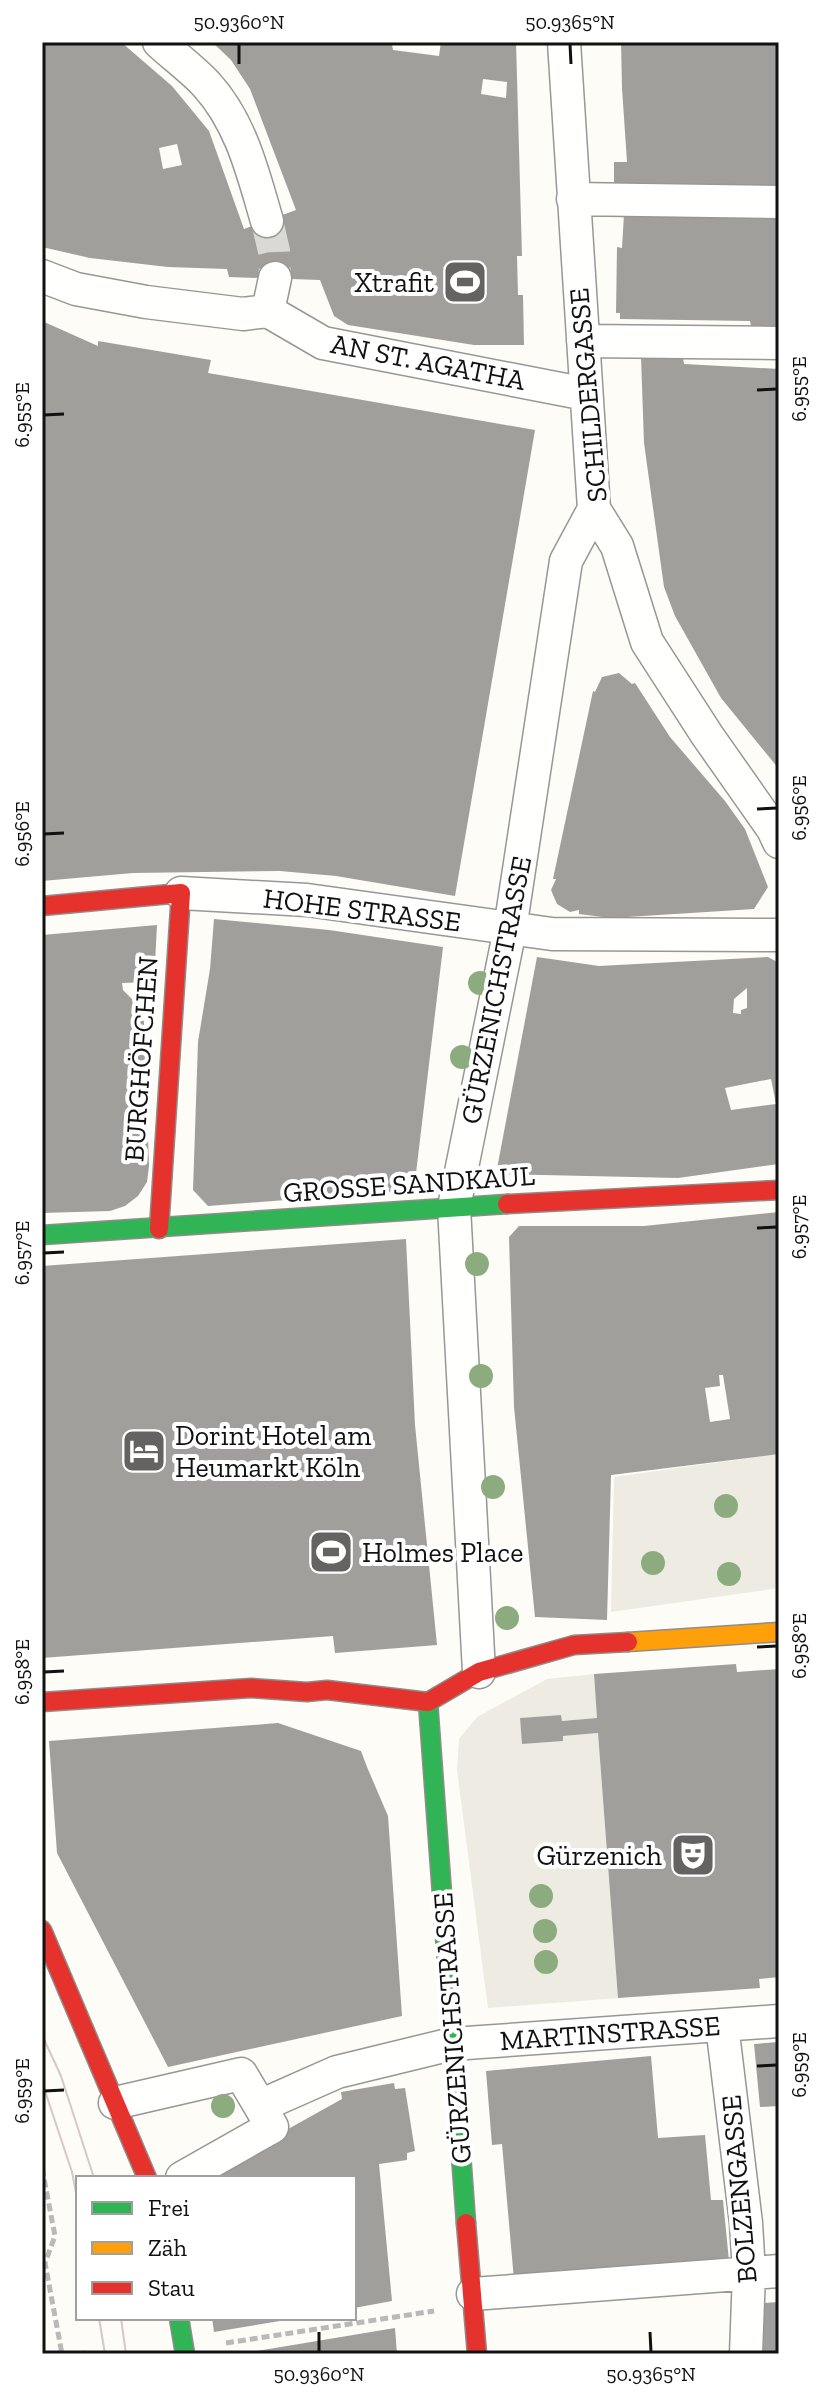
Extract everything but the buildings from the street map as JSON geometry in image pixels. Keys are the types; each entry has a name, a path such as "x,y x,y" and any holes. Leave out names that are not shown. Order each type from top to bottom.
{"street":[{"path":"159,42 206,84 231,118 248,157 267,221"},
{"name":"SCHILDERGASSE","path":"564,42 594,509 617,546 647,642 779,842"},
{"path":"573,199 779,202"},
{"path":"42,276 76,289 146,302 243,314 268,311 275,278"},
{"name":"AN ST. AGATHA","path":"268,311 323,343 586,394"},
{"path":"583,341 779,343"},
{"name":"GÜRZENICHSTRASSE","path":"479,1672 454,1207 510,929 566,561 594,509"},
{"name":"HOHE STRASSE","path":"42,906 181,893 307,900 510,929 584,935 779,935"},
{"name":"BURGHÖFCHEN","path":"159,1229 181,893"},
{"name":"GROSSE SANDKAUL","path":"42,1235 454,1207 779,1190"},
{"path":"42,1702 251,1688 307,1692 327,1690 428,1702 479,1672 574,1645 779,1632"},
{"name":"GÜRZENICHSTRASSE","path":"428,1702 477,2354"},
{"path":"42,1930 146,2176"},
{"name":"MARTINSTRASSE","path":"260,2106 337,2072 452,2044 779,2021"},
{"name":"BOLZENGASSE","path":"722,2025 737,2138 764,2272 746,2354"},
{"path":"115,2103 241,2074 272,2127 186,2176"},
{"path":"474,2301 764,2272"},
{"path":"179,2320 185,2352"}],"path":[{"path":"42,2168 55,2236 44,2263 62,2354"},
{"path":"185,2352 474,2301"}],"shaded area":[{"path":"779,1454 779,1588 611,1612 614,1477"},
{"path":"594,1674 597,1718 562,1721 561,1715 520,1718 523,1744 563,1741 563,1736 598,1733 618,1998 488,2008 457,1770 459,1739 477,1717 547,1679"}],"tunnel":[{"path":"267,221 274,251 275,278"}],"tram line":[{"path":"42,2035 61,2076 93,2176"},
{"path":"42,2082 76,2193"},
{"path":"99,2320 105,2354"},
{"path":"121,2320 126,2354"}],"traffic: fast":[{"path":"42,1235 507,1204"},
{"path":"428,1702 466,2223"},
{"path":"179,2320 185,2354"}],"traffic: slow":[{"path":"628,1642 779,1632"}],"traffic: jam":[{"path":"42,906 181,893 159,1229"},
{"path":"507,1204 779,1190"},
{"path":"42,1702 251,1688 307,1692 327,1690 428,1702 479,1672 574,1645 628,1642"},
{"path":"42,1930 146,2176"},
{"path":"466,2223 477,2354"}],"place":[{"name":"Xtrafit","path":"465,282"},
{"name":"Dorint Hotel am Heumarkt Köln","path":"144,1451"},
{"name":"Holmes Place","path":"331,1552"},
{"name":"Gürzenich","path":"693,1855"}]}
